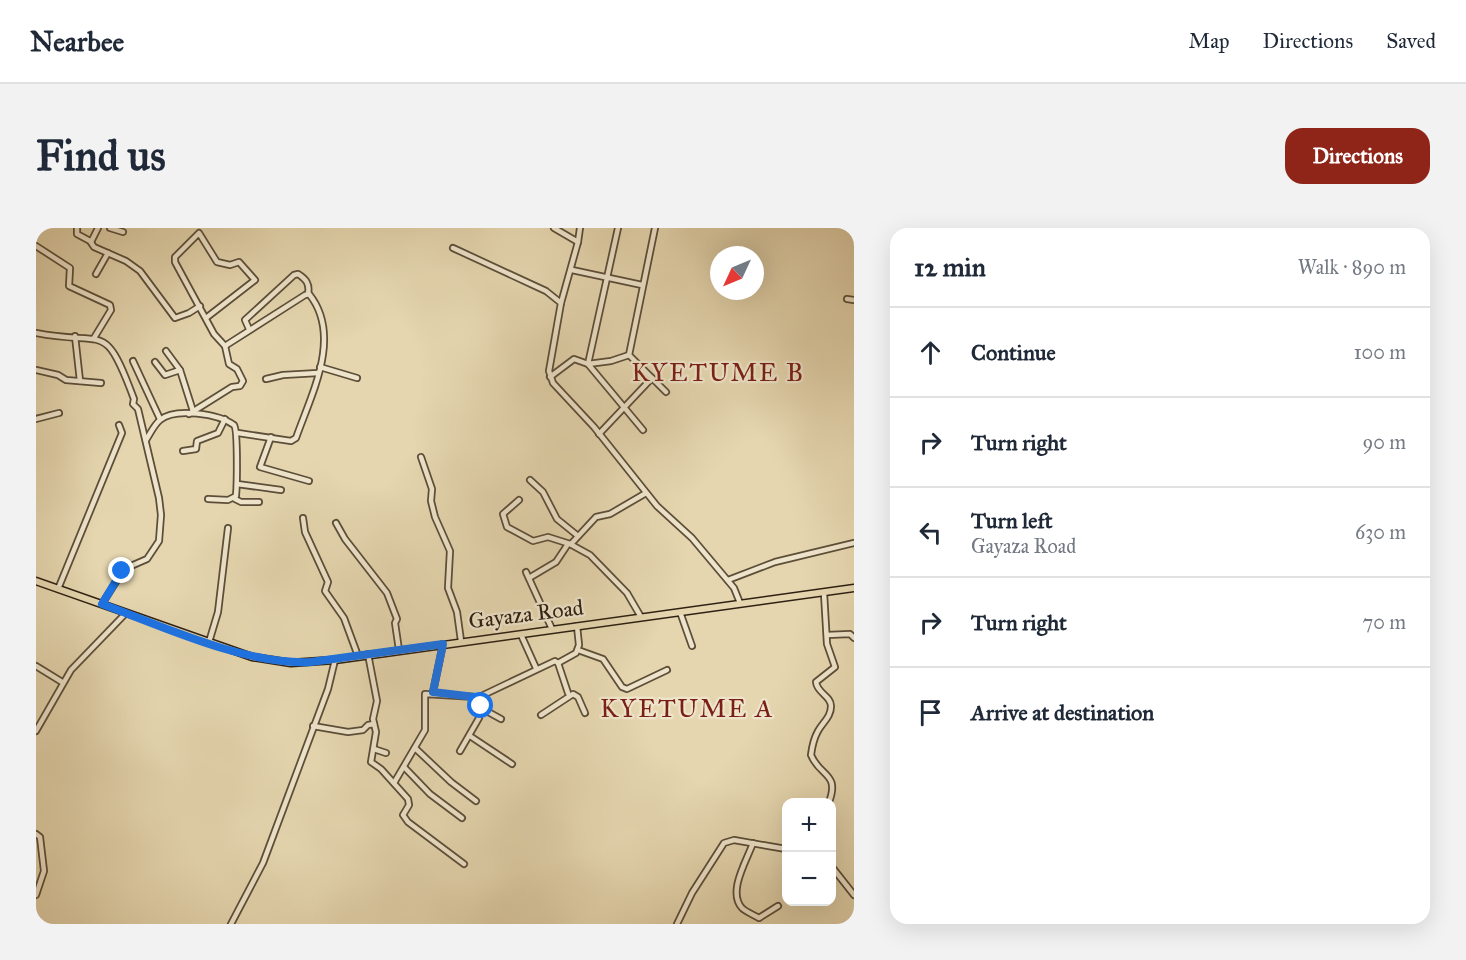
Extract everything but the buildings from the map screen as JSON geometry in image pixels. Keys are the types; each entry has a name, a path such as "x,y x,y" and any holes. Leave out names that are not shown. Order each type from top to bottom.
{"main road":[{"name":"Gayaza Road","path":"36,581 209,642 272,660 291,663 335,660 854,588"}],"street":[{"path":"77,228 77,234 140,271 174,318 189,314 200,306"},
{"path":"91,243 98,228"},
{"path":"110,228 123,232"},
{"path":"554,228 578,242"},
{"path":"580,228 572,270 561,303 550,377 663,513 690,536 728,580 740,603"},
{"path":"588,364 605,276 618,228"},
{"path":"629,355 655,228"},
{"path":"191,413 242,383 243,377 227,361 225,346 214,334 175,257 199,230 218,262 230,265 239,262 255,280 206,318"},
{"path":"36,246 70,267 69,286 110,305 111,310 94,338"},
{"path":"453,248 546,291 561,303"},
{"path":"96,274 108,254"},
{"path":"572,270 642,285"},
{"path":"238,433 291,441 296,438 325,356 323,332 316,307 308,294 309,286 299,274 294,275 245,320 249,329"},
{"path":"225,346 308,294"},
{"path":"847,299 854,300"},
{"path":"36,333 94,338 104,341 119,359 134,399 133,404 138,410 146,440 161,515 159,542 147,559 124,569 102,604"},
{"path":"75,336 80,381"},
{"path":"166,351 180,370 191,413"},
{"path":"550,377 574,359 588,364 611,361 629,355"},
{"path":"629,355 666,392"},
{"path":"132,361 160,419"},
{"path":"155,362 165,375 180,370"},
{"path":"588,364 643,430"},
{"path":"36,370 80,381 101,383"},
{"path":"266,380 319,370 357,378"},
{"path":"599,434 652,378"},
{"path":"36,419 60,413"},
{"path":"146,440 160,419 191,413 208,414 225,419 234,425 238,433 235,448 237,484 235,499"},
{"path":"183,450 196,449 197,441 218,433 225,419"},
{"path":"58,589 122,433 119,425"},
{"path":"271,437 261,468 309,481"},
{"path":"421,457 431,486 435,517 450,551 448,588 456,612 461,641"},
{"path":"530,480 543,492 558,519 578,536"},
{"path":"237,484 281,490"},
{"path":"529,578 556,562 569,544 596,518 610,514 646,493"},
{"path":"208,499 259,502"},
{"path":"519,500 503,514 507,527 533,541 548,537 569,544 590,555 633,600 641,617"},
{"path":"303,518 305,532 328,580 325,591 344,618 358,656"},
{"path":"336,523 345,540 387,593 397,619 395,623 399,650"},
{"path":"209,642 218,612 228,528"},
{"path":"728,580 775,562 854,543"},
{"path":"526,572 552,629"},
{"path":"824,592 826,635 835,667 820,676 816,686 830,700 831,706 828,719 816,737 811,755 832,782 833,791 830,798"},
{"path":"680,612 692,646"},
{"path":"36,731 62,682 71,670 126,613"},
{"path":"577,626 578,650"},
{"path":"826,635 850,634 854,638"},
{"path":"522,637 536,668"},
{"path":"433,692 443,644"},
{"path":"394,783 424,730 424,695 433,692 477,698 536,668 555,661 558,663 578,650"},
{"path":"578,650 603,659 622,687 627,689 667,670"},
{"path":"368,654 377,701 371,762 408,799 409,805 403,815 408,822 464,864"},
{"path":"231,924 262,862 330,683 335,660"},
{"path":"558,663 568,693"},
{"path":"36,666 62,682"},
{"path":"541,715 573,694 578,697 585,713"},
{"path":"477,698 481,708 501,719"},
{"path":"460,751 470,736 481,708"},
{"path":"313,726 348,732 363,730 368,725 374,724"},
{"path":"470,736 512,764"},
{"path":"415,748 451,782 476,801"},
{"path":"374,749 386,753"},
{"path":"404,767 430,794 462,818"},
{"path":"36,834 40,837 44,871 36,895"},
{"path":"677,924 692,893 724,843 732,840 782,848"},
{"path":"753,843 737,887 739,902 743,908 759,918 778,906"},
{"path":"836,873 854,895"}],"district":[{"name":"KYETUME B","path":"718,372"},
{"name":"KYETUME A","path":"687,708"}],"route":[{"path":"122,571 102,604 252,657 291,663 311,662 443,644 433,692 447,696 475,697 481,706"}]}
